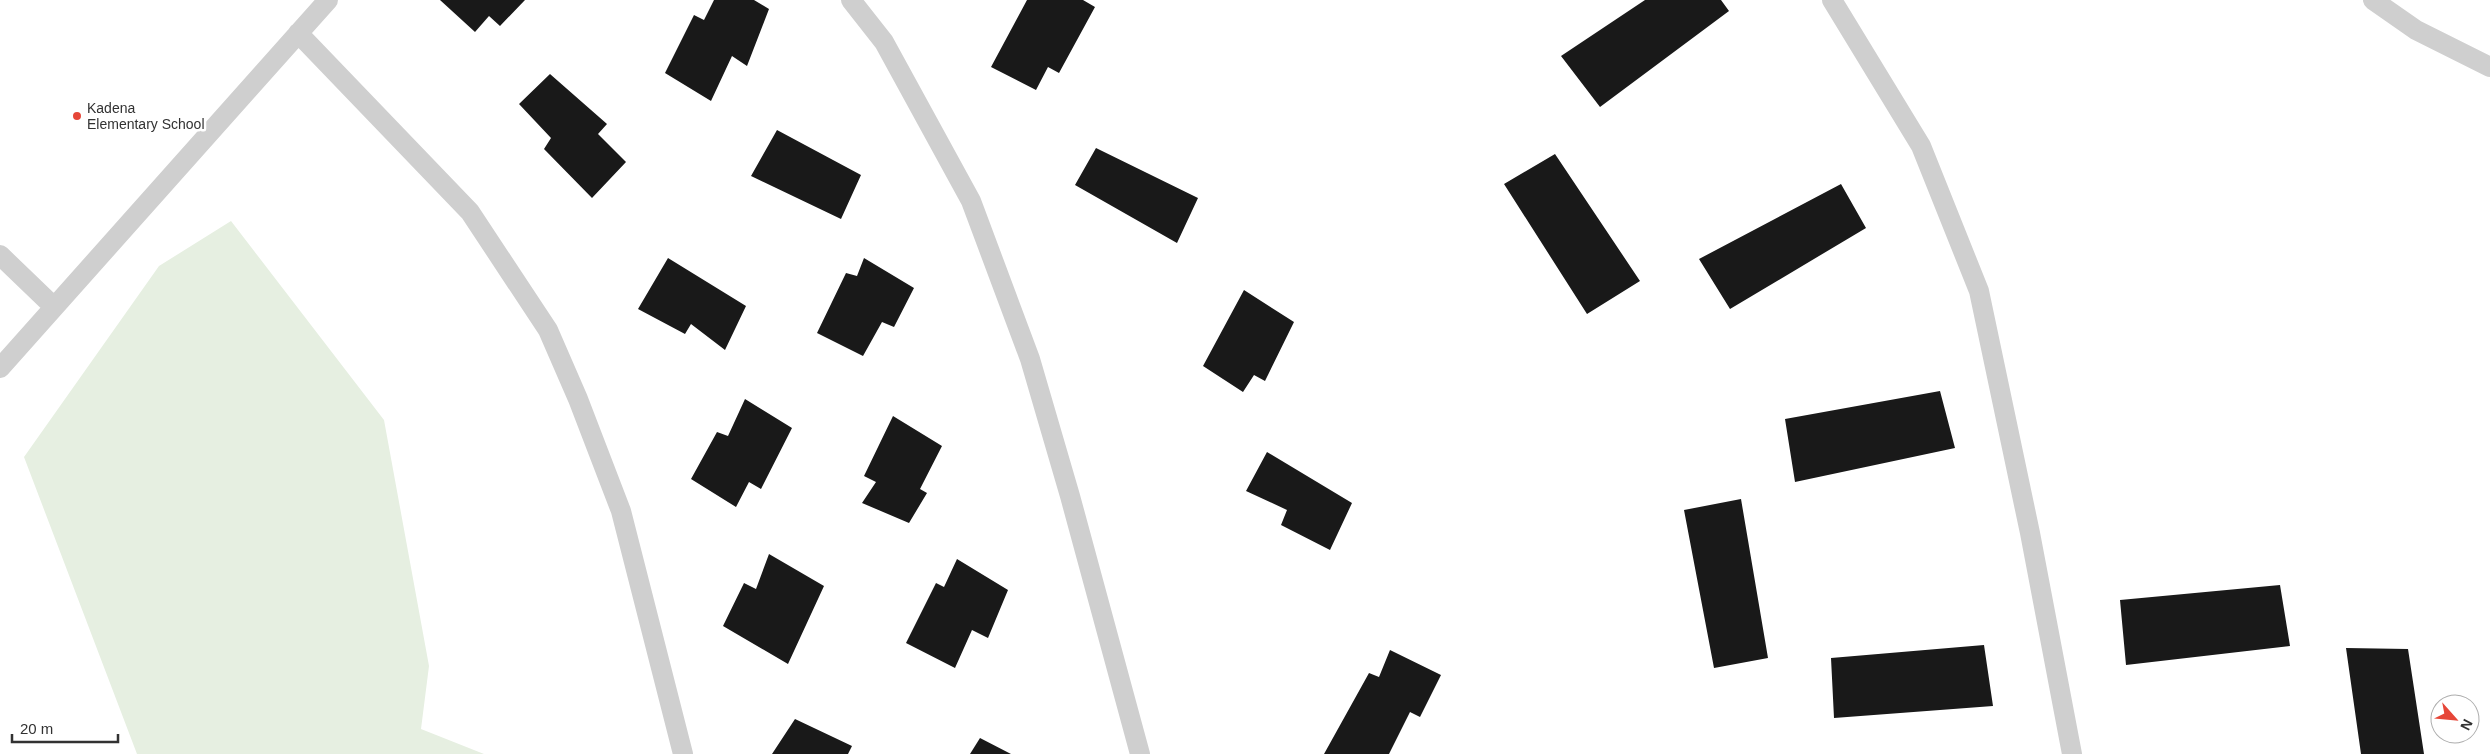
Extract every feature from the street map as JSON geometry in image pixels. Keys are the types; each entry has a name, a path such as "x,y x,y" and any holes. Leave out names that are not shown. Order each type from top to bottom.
{"lane":[{"path":"0,368 328,0"},
{"path":"851,0 884,42 971,202 1030,359 1070,496 1140,754"},
{"path":"1832,0 1921,146 1979,291 2030,533 2072,754"},
{"path":"2373,0 2416,30 2490,66"},
{"path":"298,33 470,212 548,330 578,399 621,511 683,754"},
{"path":"0,255 54,307"}],"shaded area":[{"path":"231,221 384,420 429,666 421,729 484,754 137,754 24,457 159,266"}],"building":[{"path":"440,0 525,0 500,26 489,16 475,32"},
{"path":"714,0 754,0 769,9 747,66 732,56 711,101 665,73 694,15 704,20"},
{"path":"1027,0 1083,0 1095,7 1059,73 1048,67 1036,90 991,67"},
{"path":"1645,0 1721,0 1729,11 1600,107 1561,56"},
{"path":"550,74 607,124 598,134 626,162 592,198 544,149 551,138 519,104"},
{"path":"777,130 861,175 841,219 751,176"},
{"path":"1096,148 1198,198 1177,243 1075,185"},
{"path":"1555,154 1640,281 1587,314 1504,184"},
{"path":"1841,184 1866,228 1730,309 1699,259"},
{"path":"668,258 746,306 725,350 691,324 685,334 638,309"},
{"path":"864,258 914,288 894,327 882,322 863,356 817,333 846,273 857,276"},
{"path":"1244,290 1294,322 1265,381 1254,375 1243,392 1203,366"},
{"path":"1940,391 1955,448 1795,482 1785,419"},
{"path":"745,399 792,428 761,489 749,482 736,507 691,479 717,432 728,436"},
{"path":"893,416 942,446 920,489 927,493 909,523 862,503 876,482 864,476"},
{"path":"1267,452 1352,503 1330,550 1281,525 1287,510 1246,491"},
{"path":"1741,499 1768,658 1714,668 1684,510"},
{"path":"769,554 824,586 788,664 723,626 744,583 756,589"},
{"path":"957,559 1008,590 988,638 972,630 955,668 906,643 936,583 944,587"},
{"path":"2280,585 2290,646 2126,665 2120,600"},
{"path":"1984,645 1993,706 1834,718 1831,658"},
{"path":"2346,648 2408,649 2424,754 2361,754"},
{"path":"1390,650 1441,675 1420,717 1410,712 1389,754 1324,754 1369,673 1379,677"},
{"path":"795,719 852,746 848,754 772,754"},
{"path":"980,738 1011,754 970,754"}],"place":[{"name":"Kadena Elementary School","path":"77,116"}]}
